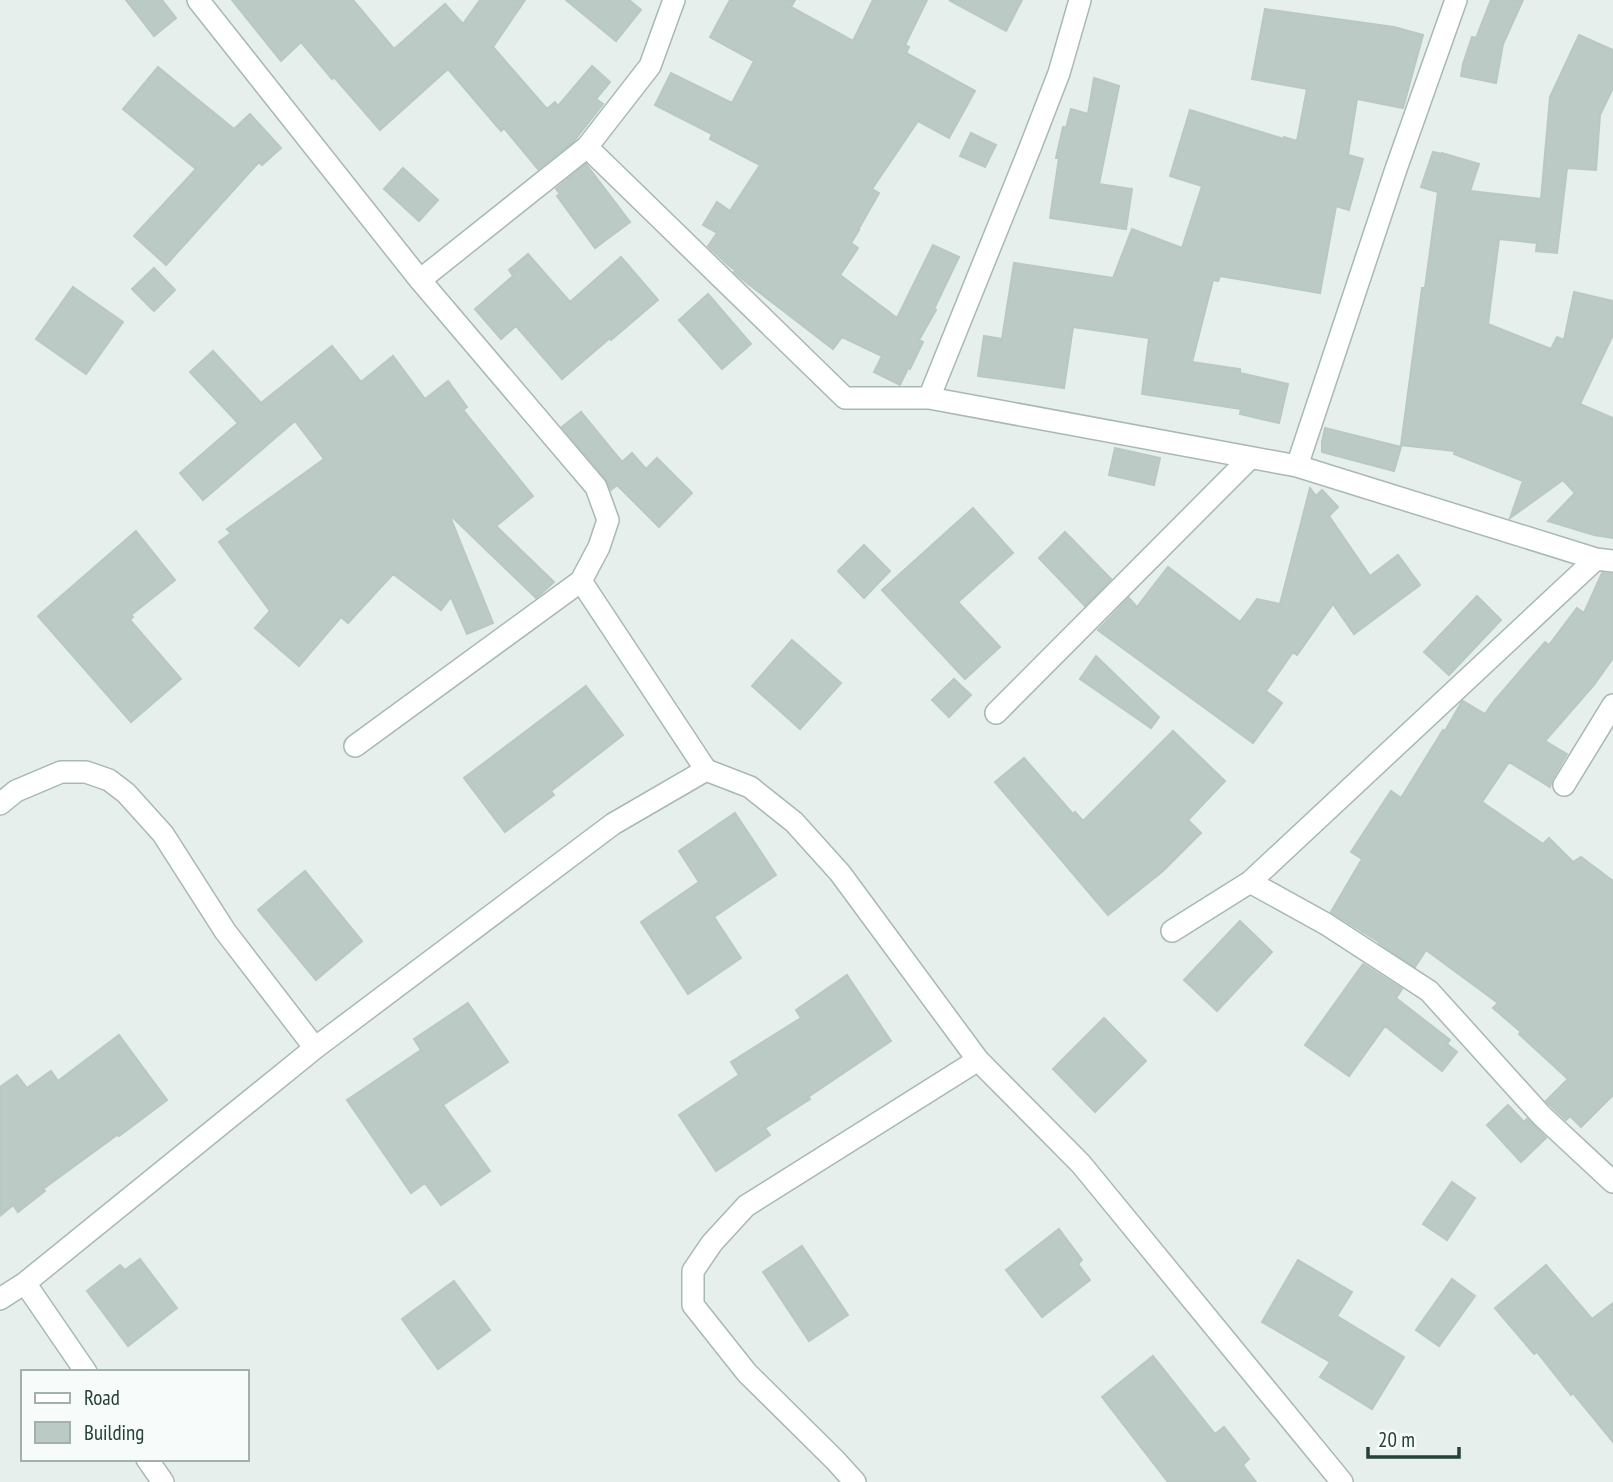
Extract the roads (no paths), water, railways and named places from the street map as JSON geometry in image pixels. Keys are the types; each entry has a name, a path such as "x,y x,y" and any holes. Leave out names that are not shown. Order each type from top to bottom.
{"street":[{"path":"198,0 420,280 596,488 608,520 599,547 581,581 355,746"},
{"path":"420,280 587,147 650,66 674,0"},
{"path":"929,398 1059,73 1080,0"},
{"path":"1297,466 1396,169 1456,0"},
{"path":"587,147 845,398 929,398 1297,466 1605,560"},
{"path":"996,713 1248,459"},
{"path":"1172,931 1250,882 1605,560"},
{"path":"581,581 706,770 750,788 794,822 840,873 978,1059 1081,1164 1342,1482"},
{"path":"1564,785 1613,705"},
{"path":"0,1299 25,1283 315,1048 613,824 706,770"},
{"path":"0,804 16,791 61,772 86,772 108,780 126,793 163,834 225,931 315,1048"},
{"path":"1250,882 1326,924 1429,991 1542,1115 1613,1182"},
{"path":"855,1482 747,1373 693,1304 693,1271 712,1243 746,1206 978,1059"},
{"path":"25,1283 85,1370"},
{"path":"148,1461 163,1482"}]}
